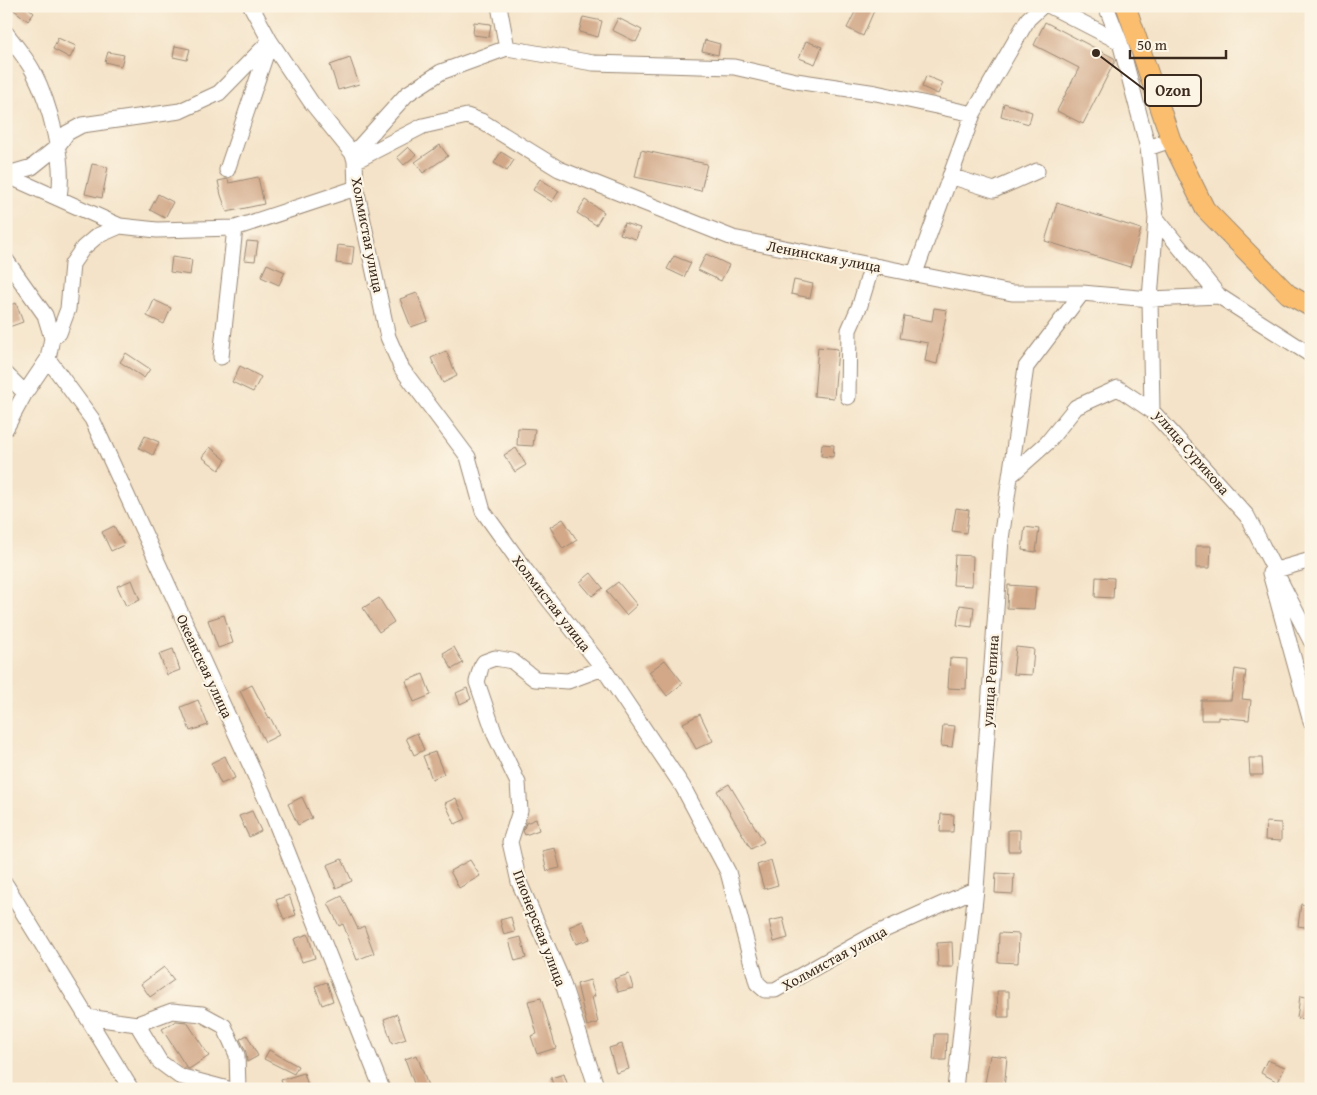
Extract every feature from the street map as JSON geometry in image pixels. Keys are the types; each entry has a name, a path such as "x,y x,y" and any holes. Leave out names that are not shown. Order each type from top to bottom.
{"main road":[{"path":"1126,6 1171,140 1205,209 1288,294 1311,307"}],"street":[{"path":"251,6 270,41 311,102 354,158 407,94 441,72 507,48 593,63 734,67 796,81 876,93 973,114"},
{"path":"499,6 507,48"},
{"path":"915,273 973,114 1028,19 1042,6"},
{"path":"1050,6 1120,42"},
{"name":"улица Сурикова","path":"1106,6 1120,42 1148,148 1156,218 1150,299 1152,411 1247,516 1311,641"},
{"path":"6,33 32,69 47,101 57,147 61,183 59,197"},
{"path":"6,174 32,166 57,147 67,133 82,125 180,111 219,93 270,41"},
{"path":"227,170 270,41"},
{"name":"Ленинская улица","path":"354,158 423,126 467,116 482,121 559,169 733,238 1012,293 1082,293 1150,299 1219,296"},
{"path":"1148,148 1171,140"},
{"name":"Холмистая улица","path":"354,158 356,188 388,337 402,369 468,457 483,511 526,572 603,668 683,787 728,872 757,983 765,990 776,990 873,935 976,889"},
{"path":"950,176 994,190 1037,171"},
{"path":"6,174 120,226 157,230 235,228 356,188"},
{"path":"1156,218 1219,296 1311,355"},
{"path":"52,338 59,333 68,309 72,264 84,248 97,236 120,226"},
{"path":"221,357 235,228"},
{"path":"6,260 45,315 52,338 48,359 6,428"},
{"path":"848,397 849,330 860,305 872,265"},
{"name":"улица Репина","path":"955,1089 976,889 1001,539 1026,367 1082,293"},
{"name":"Океанская улица","path":"48,359 92,419 270,808 382,1089"},
{"path":"6,374 25,394"},
{"path":"1010,476 1047,444 1076,407 1118,388 1152,411"},
{"path":"1264,550 1311,722"},
{"path":"1276,570 1311,560"},
{"name":"Пионерская улица","path":"597,1089 561,978 519,882 510,842 520,811 518,783 495,735 478,682 480,667 484,662 495,658 512,661 535,679 568,681 603,668"},
{"path":"6,885 131,1089"},
{"path":"87,1017 137,1024 172,1011 202,1014 224,1026 237,1055 238,1089"},
{"path":"137,1024 160,1062 179,1076 228,1089"}],"building":[{"path":"9,6 26,6 34,13 28,21"},
{"path":"858,6 876,6 863,36 847,28"},
{"path":"583,17 602,21 598,37 579,32"},
{"path":"618,18 642,30 636,42 612,30"},
{"path":"474,22 491,24 489,37 473,35"},
{"path":"1045,22 1114,58 1115,61 1083,124 1057,111 1079,68 1034,45"},
{"path":"58,38 76,46 70,58 53,49"},
{"path":"705,40 720,44 718,55 702,51"},
{"path":"806,41 822,47 815,64 799,58"},
{"path":"175,46 190,49 187,60 173,57"},
{"path":"108,52 124,55 121,66 105,62"},
{"path":"350,58 359,84 338,90 330,65"},
{"path":"926,76 943,83 938,94 922,87"},
{"path":"1004,103 1032,112 1029,124 1001,116"},
{"path":"440,145 448,156 423,173 415,162"},
{"path":"408,147 416,155 404,165 397,157"},
{"path":"641,150 707,164 701,191 635,177"},
{"path":"501,152 514,160 507,171 494,163"},
{"path":"92,164 108,167 102,198 85,194"},
{"path":"258,177 264,204 227,212 218,181 228,179 229,183"},
{"path":"540,179 559,191 552,202 533,190"},
{"path":"158,194 173,202 165,218 150,210"},
{"path":"585,200 604,212 596,225 577,213"},
{"path":"1057,203 1141,229 1130,267 1045,241"},
{"path":"624,223 640,228 636,239 620,234"},
{"path":"247,241 258,242 255,261 244,260"},
{"path":"338,245 354,247 352,265 336,263"},
{"path":"706,254 729,265 721,281 698,270"},
{"path":"674,256 691,263 684,277 667,269"},
{"path":"172,257 192,260 190,275 170,272"},
{"path":"267,264 285,272 279,285 261,277"},
{"path":"794,280 813,284 810,298 791,294"},
{"path":"417,293 428,321 411,327 400,299"},
{"path":"154,300 171,308 164,324 147,316"},
{"path":"16,303 23,322 6,328 6,306"},
{"path":"934,308 947,310 937,364 925,361 928,343 900,338 904,316 932,321"},
{"path":"818,347 838,349 834,398 814,396"},
{"path":"446,351 457,376 443,383 431,358"},
{"path":"126,353 150,369 144,378 120,362"},
{"path":"240,366 261,377 253,392 232,382"},
{"path":"518,428 535,429 533,446 517,445"},
{"path":"145,436 159,442 153,455 139,448"},
{"path":"822,444 834,445 833,457 821,456"},
{"path":"210,447 226,460 219,470 202,457"},
{"path":"516,448 526,465 515,472 504,455"},
{"path":"956,508 969,510 966,533 952,531"},
{"path":"563,519 577,540 563,549 550,527"},
{"path":"114,526 124,545 111,551 102,532"},
{"path":"1025,527 1039,529 1036,552 1022,550"},
{"path":"1196,546 1211,546 1210,568 1196,568"},
{"path":"955,555 973,556 972,586 953,585"},
{"path":"591,573 603,588 592,596 580,582"},
{"path":"1096,577 1114,578 1113,598 1095,597"},
{"path":"132,580 140,600 126,606 117,586"},
{"path":"618,582 637,605 626,615 606,591"},
{"path":"1008,585 1036,587 1034,609 1007,608"},
{"path":"379,598 394,622 379,632 363,608"},
{"path":"960,605 974,607 972,627 957,625"},
{"path":"224,615 233,643 218,648 208,620"},
{"path":"454,647 463,663 452,669 443,653"},
{"path":"1016,647 1034,649 1032,675 1013,674"},
{"path":"173,649 180,670 167,675 159,654"},
{"path":"950,658 967,659 966,689 948,688"},
{"path":"665,660 683,683 667,696 649,672"},
{"path":"1235,669 1246,671 1242,699 1251,700 1249,720 1218,717 1218,720 1201,720 1201,700 1231,700"},
{"path":"423,674 431,695 414,702 406,681"},
{"path":"252,685 279,735 265,742 240,691"},
{"path":"467,688 471,699 460,704 456,693"},
{"path":"198,700 208,725 190,731 181,707"},
{"path":"700,714 713,741 696,749 683,723"},
{"path":"943,725 955,726 952,747 941,746"},
{"path":"417,733 424,750 414,755 406,738"},
{"path":"435,752 444,774 432,779 423,756"},
{"path":"225,756 235,778 221,784 211,763"},
{"path":"1249,758 1262,758 1263,775 1250,775"},
{"path":"729,784 764,842 751,849 717,791"},
{"path":"302,797 312,818 298,825 288,804"},
{"path":"456,798 466,819 455,824 445,803"},
{"path":"252,811 261,831 249,837 239,816"},
{"path":"941,814 954,815 953,832 940,832"},
{"path":"536,819 539,830 525,835 523,831 526,823"},
{"path":"1266,822 1281,823 1281,841 1265,840"},
{"path":"1008,830 1020,830 1020,851 1008,851"},
{"path":"555,848 560,868 547,871 542,851"},
{"path":"342,859 352,881 336,888 327,865"},
{"path":"470,860 480,876 459,888 450,871"},
{"path":"771,860 778,885 764,889 757,865"},
{"path":"996,873 1014,874 1013,894 995,893"},
{"path":"289,895 296,915 284,919 276,900"},
{"path":"342,896 358,929 364,926 374,953 357,960 343,924 339,926 328,903"},
{"path":"1301,904 1311,906 1311,928 1298,926"},
{"path":"511,917 515,932 504,935 500,920"},
{"path":"783,918 788,938 774,942 769,921"},
{"path":"583,921 590,939 576,944 569,927"},
{"path":"999,933 1019,934 1018,963 998,962"},
{"path":"308,934 315,958 302,962 294,939"},
{"path":"521,937 526,958 515,961 509,940"},
{"path":"952,942 953,967 938,967 937,943"},
{"path":"164,967 174,980 150,997 141,984"},
{"path":"629,974 633,988 618,992 614,979"},
{"path":"590,980 595,996 592,997 598,1023 587,1026 577,984"},
{"path":"327,982 333,1001 322,1005 315,986"},
{"path":"997,991 1009,991 1009,1017 998,1017"},
{"path":"1300,996 1311,998 1311,1020 1297,1018"},
{"path":"541,998 556,1048 537,1054 531,1036 537,1034 528,1001"},
{"path":"397,1014 406,1039 392,1044 384,1019"},
{"path":"176,1021 187,1022 209,1056 189,1069 162,1029"},
{"path":"935,1034 947,1034 946,1060 933,1060"},
{"path":"247,1035 258,1056 247,1062 246,1052 240,1039"},
{"path":"622,1044 629,1069 616,1073 609,1048"},
{"path":"269,1050 298,1066 294,1074 264,1059"},
{"path":"417,1055 428,1086 422,1089 416,1089 405,1059"},
{"path":"990,1055 1007,1057 1004,1089 984,1089"},
{"path":"1267,1060 1285,1067 1278,1082 1261,1073"},
{"path":"304,1073 309,1089 284,1089 281,1080"},
{"path":"564,1074 569,1089 554,1089 551,1078"}],"place":[{"name":"Ozon","path":"1096,53"}]}
